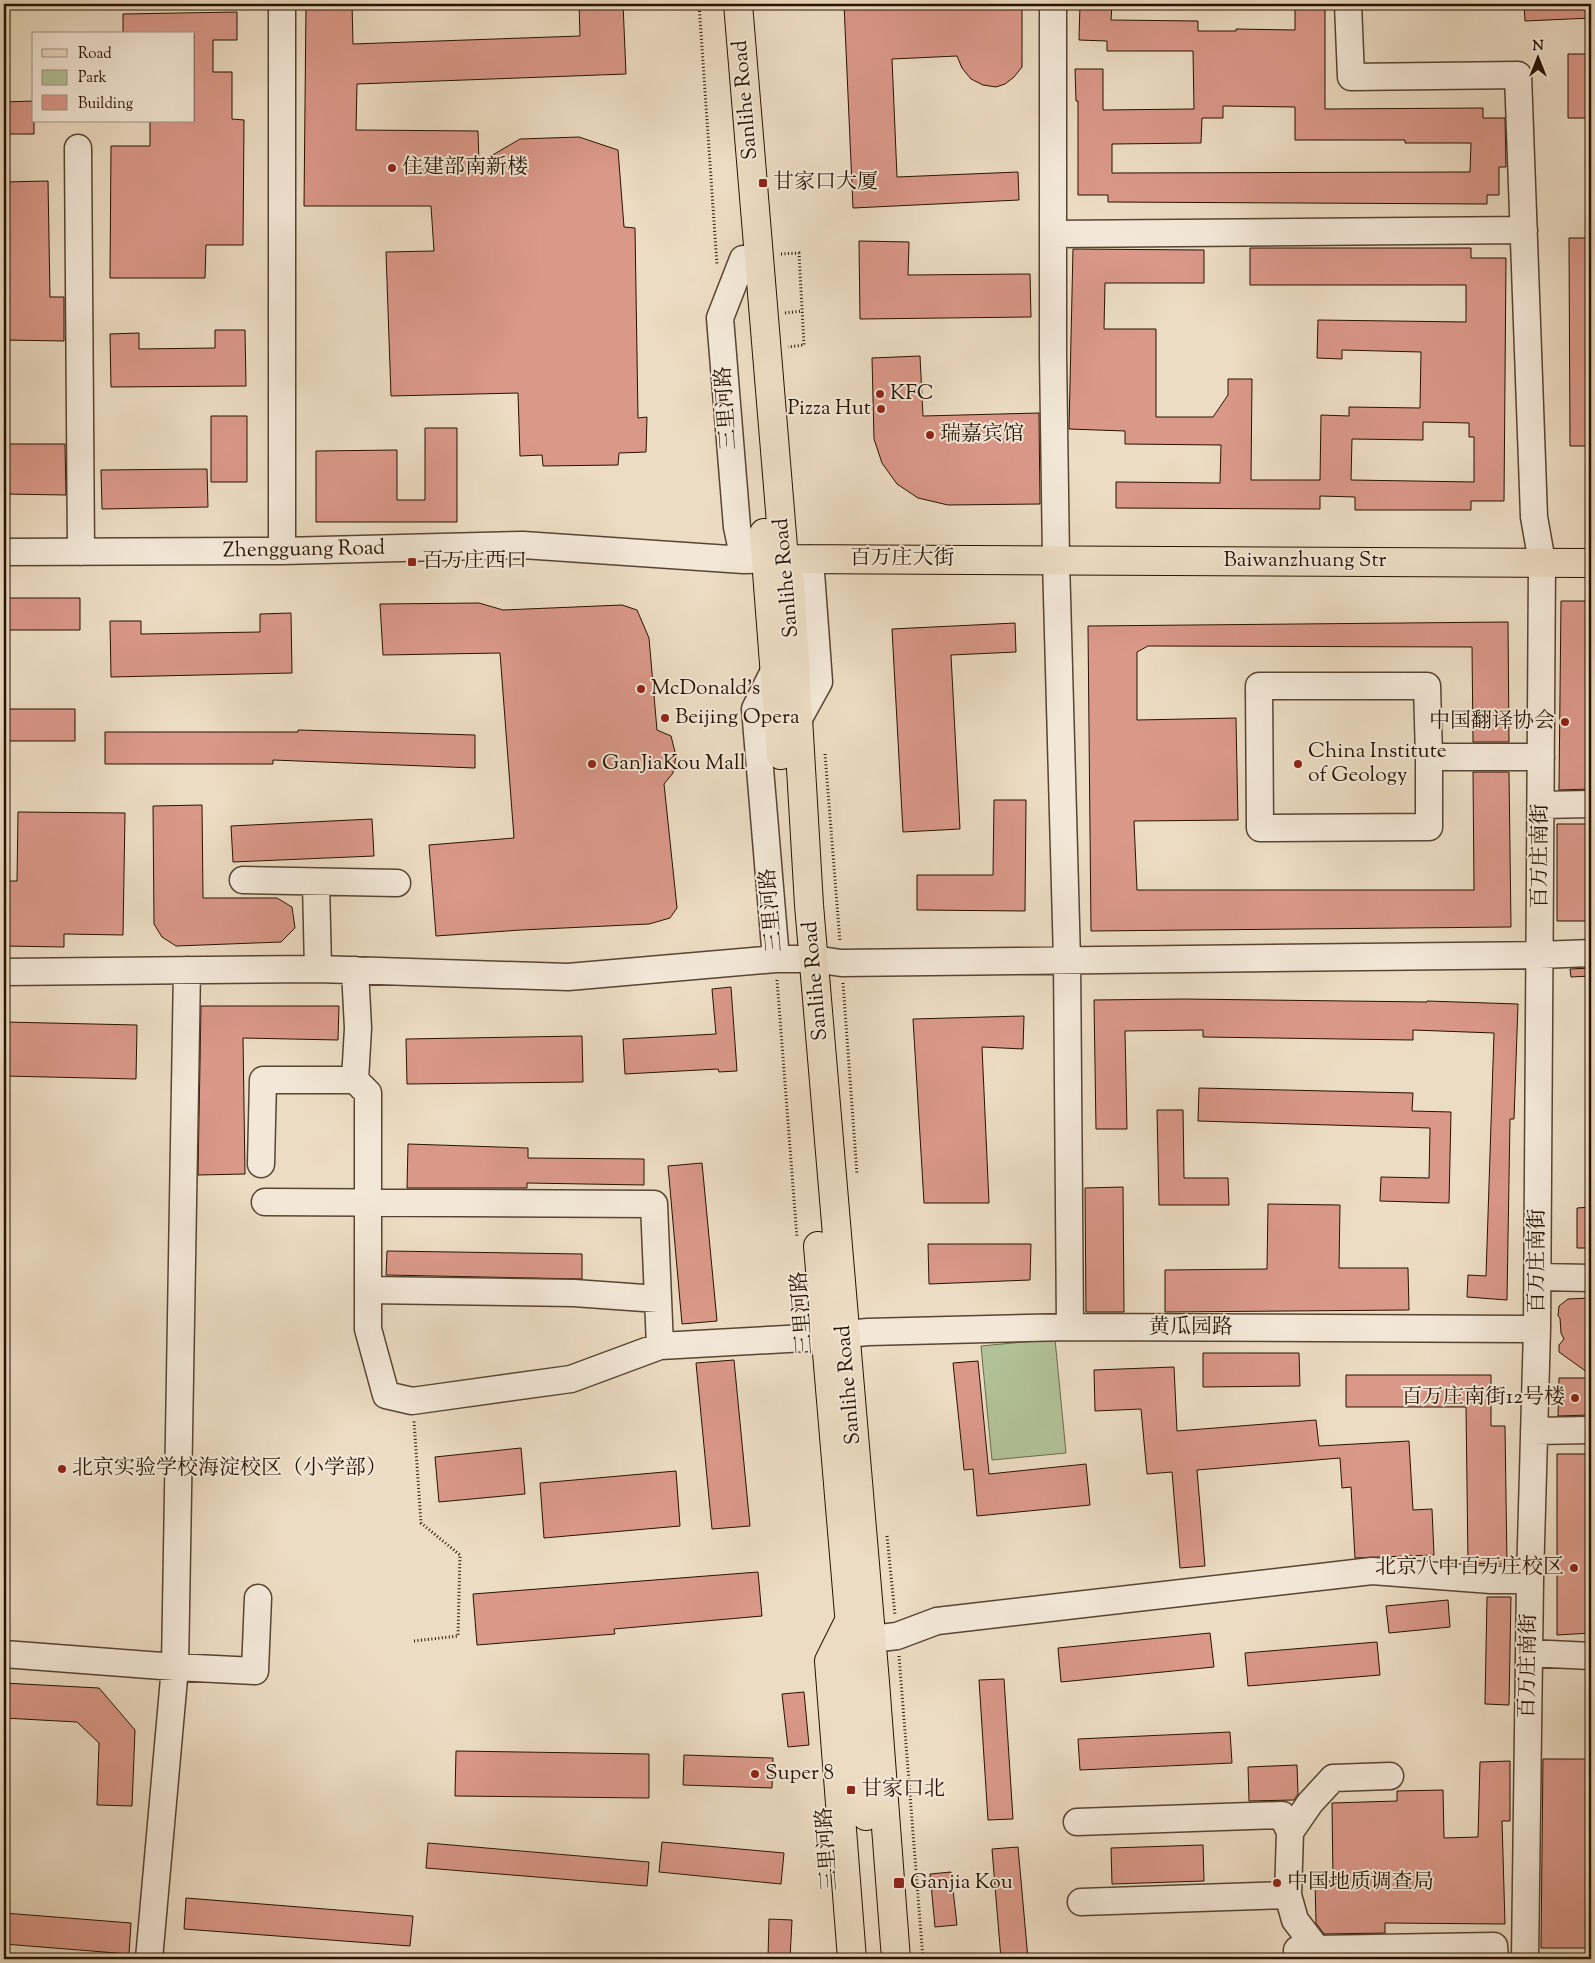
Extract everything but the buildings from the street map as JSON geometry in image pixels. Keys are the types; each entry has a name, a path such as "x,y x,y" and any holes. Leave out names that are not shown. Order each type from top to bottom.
{"main road":[{"name":"Sanlihe Road","path":"719,4 743,259 776,559 790,581 798,720 796,959"},
{"name":"Sanlihe Road","path":"738,4 776,559 775,670 796,959 834,1335 871,1639 896,1959"},
{"name":"Baiwanzhuang Str","path":"776,559 1591,563"},
{"name":"Sanlihe Road","path":"834,1335 849,1619 878,1959"},
{"name":"三里河路","path":"849,1619 829,1661 852,1959"}],"street":[{"path":"282,4 282,550"},
{"path":"1053,4 1056,560 1068,960 1070,1327"},
{"name":"百万庄南街","path":"1348,4 1351,77 1518,75 1534,518 1542,562 1538,1277 1530,1580 1524,1959"},
{"path":"78,148 82,552"},
{"path":"1053,234 1524,230"},
{"name":"Zhengguang Road","path":"4,552 282,550 523,545 776,559"},
{"path":"1259,686 1427,686 1430,756 1430,827 1260,828 1259,686"},
{"path":"1430,756 1541,757"},
{"path":"1541,805 1591,804"},
{"path":"243,880 316,883 397,883"},
{"path":"316,883 318,968"},
{"path":"4,972 318,968 568,977 796,959 841,963 1591,953"},
{"path":"148,1959 175,1667 187,970"},
{"path":"355,970 358,1028 355,1080"},
{"path":"261,1164 263,1080 355,1080 368,1093 368,1329 386,1395 412,1401"},
{"path":"264,1202 654,1204 660,1346"},
{"path":"1538,1277 1591,1278"},
{"path":"368,1290 574,1293 658,1299"},
{"name":"黄瓜园路","path":"412,1401 571,1379 660,1346 868,1332 1070,1327 1537,1329"},
{"path":"1534,1430 1591,1430"},
{"path":"871,1639 897,1636 937,1621 1372,1571 1491,1580 1530,1580"},
{"path":"4,1654 255,1671 258,1598"},
{"path":"1529,1653 1591,1656"},
{"path":"1290,1832 1310,1803 1334,1778 1390,1776"},
{"path":"1077,1822 1282,1815 1290,1832 1288,1895 1295,1920 1317,1949 1494,1946 1495,1959"},
{"path":"1081,1902 1288,1895"}],"path":[{"path":"699,4 717,269"},
{"path":"772,255 799,253 804,345 781,347"},
{"name":"三里河路","path":"796,959 798,1248"},
{"path":"412,1401 421,1523 460,1555 458,1636 414,1641"}],"green space":[{"path":"1055,1339 1066,1453 992,1460 981,1346"}],"place":[{"name":"住建部南新楼","path":"392,168"},
{"name":"甘家口大厦","path":"763,183"},
{"name":"KFC","path":"880,394"},
{"name":"Pizza Hut","path":"881,409"},
{"name":"瑞嘉宾馆","path":"930,435"},
{"name":"百万庄西口","path":"412,562"},
{"name":"McDonald's","path":"641,689"},
{"name":"Beijing Opera","path":"665,718"},
{"name":"中国翻译协会","path":"1565,722"},
{"name":"GanJiaKou Mall","path":"592,764"},
{"name":"China Institute of Geology","path":"1298,764"},
{"name":"百万庄南街12号楼","path":"1575,1398"},
{"name":"北京实验学校海淀校区（小学部）","path":"62,1469"},
{"name":"北京八中百万庄校区","path":"1574,1568"},
{"name":"Super 8","path":"755,1774"},
{"name":"甘家口北","path":"851,1790"},
{"name":"Ganjia Kou","path":"899,1883"},
{"name":"中国地质调查局","path":"1277,1883"}]}
